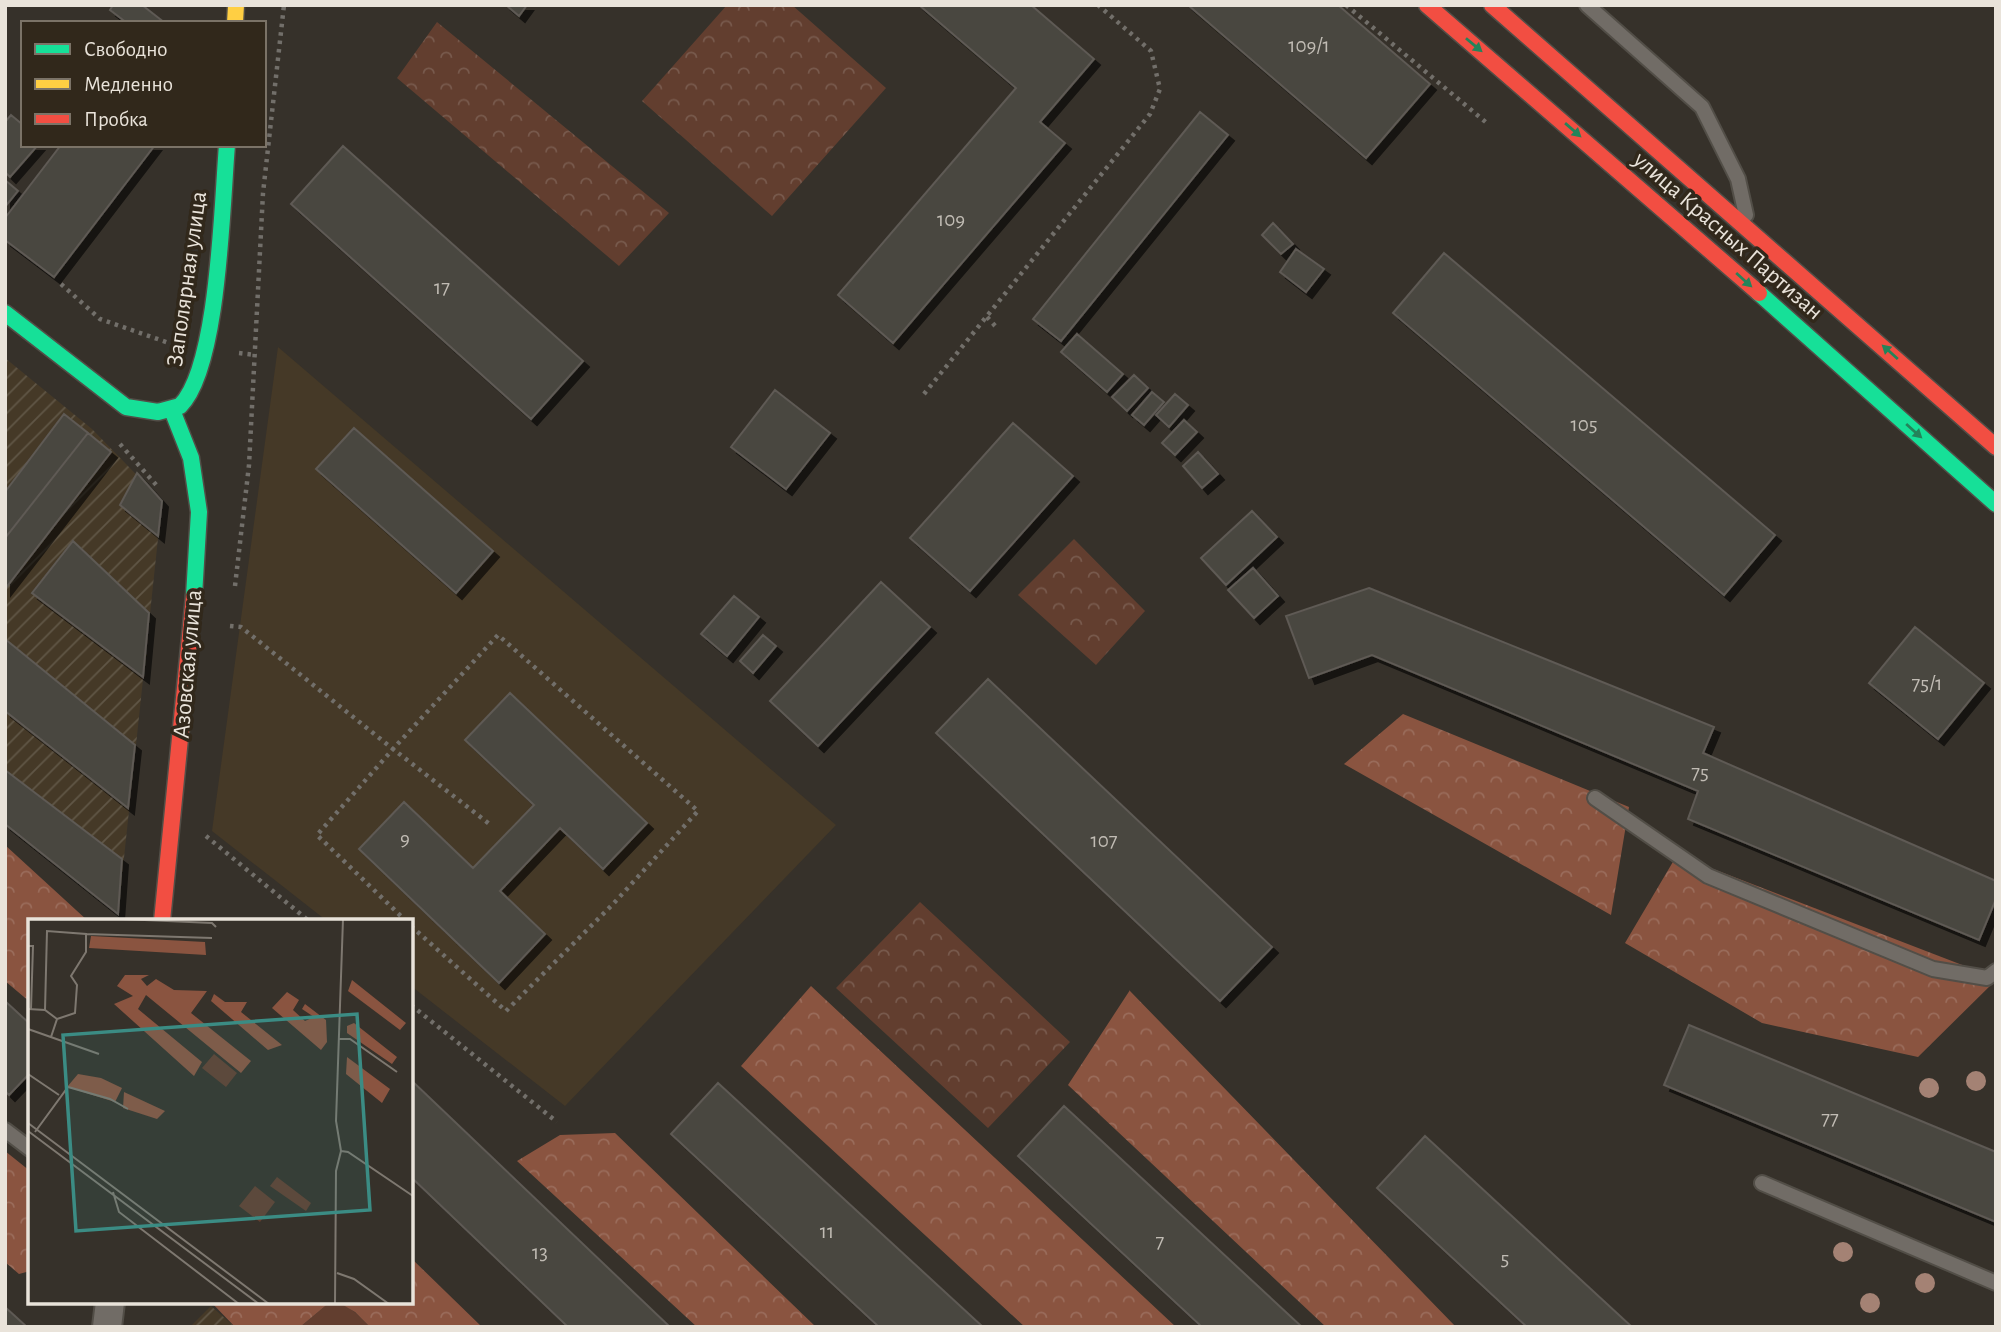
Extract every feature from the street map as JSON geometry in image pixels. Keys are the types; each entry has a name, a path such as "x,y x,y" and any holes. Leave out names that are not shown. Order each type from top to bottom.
{"main road":[{"name":"улица Красных Партизан","path":"1427,5 1528,78 1727,250 1996,505"},
{"name":"улица Красных Партизан","path":"1492,5 1748,226 1996,447"},
{"name":"Заполярная улица","path":"172,410 186,400 201,370 227,147"},
{"path":"5,313 126,407 149,413 172,410"},
{"name":"Азовская улица","path":"164,913 193,622 199,512 191,458 172,410"}],"street":[{"path":"107,1327 110,1304"}],"lane":[{"path":"1587,5 1702,107 1738,179 1748,226 1727,250"},
{"path":"1528,78 1550,54"},
{"path":"1595,798 1707,876 1933,969 1987,978 1996,971"},
{"path":"5,1130 28,1148"},
{"path":"1762,1183 1996,1283"}],"path":[{"path":"233,600 249,465 263,193 279,74 284,5"},
{"path":"924,394 1150,114 1160,89 1151,51 1098,5"},
{"path":"1346,5 1488,124"},
{"path":"61,284 100,319 183,348 256,355"},
{"path":"987,317 997,328"},
{"path":"117,441 160,489"},
{"path":"228,640 232,613"},
{"path":"193,622 241,627 492,827"},
{"path":"404,919 317,835 498,635 698,811 614,903 506,1012 413,928"},
{"path":"198,844 200,831 307,919"},
{"path":"413,1007 557,1122"}],"shaded area":[{"path":"278,347 836,825 565,1106 413,988 413,919 324,919 212,831"},
{"path":"5,358 92,429 162,501 118,914 5,824"},
{"path":"211,1306 235,1327 190,1327"}],"green space":[{"path":"727,5 792,5 886,88 772,216 642,101"},
{"path":"437,22 669,213 619,266 397,78"},
{"path":"1074,539 1145,611 1096,665 1018,595"},
{"path":"1403,714 1629,807 1611,915 1344,764"},
{"path":"5,845 86,919 28,919 28,1000 5,981"},
{"path":"1677,855 1996,980 1918,1057 1762,1023 1625,943"},
{"path":"920,902 1070,1042 988,1128 836,988"},
{"path":"811,986 1176,1327 1025,1327 741,1066"},
{"path":"1130,990 1456,1327 1326,1327 1068,1085"},
{"path":"615,1133 816,1327 697,1327 517,1161 560,1135"},
{"path":"5,1151 28,1169 28,1272 19,1274 5,1262"},
{"path":"413,1260 482,1327 370,1327 355,1312 341,1304 413,1304"},
{"path":"213,1304 328,1304 300,1327 235,1327"},
{"path":"328,1304 339,1304 357,1314 370,1327 300,1327"}],"building":[{"path":"113,5 142,5 162,21 124,21 110,10"},
{"path":"506,5 527,5 519,16"},
{"path":"919,5 1031,5 1094,59 1040,122 1065,143 893,343 838,295 1016,88"},
{"path":"1188,5 1338,5 1430,84 1366,158"},
{"path":"1200,112 1228,135 1061,341 1033,319"},
{"path":"11,115 21,123 21,147 36,147 10,177 5,172 5,122"},
{"path":"343,146 583,361 531,419 291,204"},
{"path":"59,147 153,147 54,277 5,240 5,218"},
{"path":"5,180 18,191 5,207"},
{"path":"1273,223 1293,244 1281,254 1262,235"},
{"path":"1296,249 1324,269 1306,292 1280,272"},
{"path":"1444,253 1775,535 1724,595 1393,313"},
{"path":"1077,334 1123,374 1107,392 1061,352"},
{"path":"1134,375 1148,388 1127,411 1112,397"},
{"path":"775,390 830,433 786,489 731,447"},
{"path":"1152,392 1164,402 1144,425 1132,415"},
{"path":"1175,394 1188,405 1169,427 1156,415"},
{"path":"64,414 88,433 5,538 5,492"},
{"path":"1184,420 1197,432 1175,455 1162,443"},
{"path":"1013,423 1073,476 970,591 910,538"},
{"path":"354,428 493,551 456,593 316,469"},
{"path":"88,433 111,452 5,589 5,538"},
{"path":"1198,452 1218,474 1202,488 1183,466"},
{"path":"137,473 162,501 158,536 120,505"},
{"path":"1252,511 1277,537 1226,585 1201,558"},
{"path":"73,541 149,613 143,677 32,593"},
{"path":"1253,568 1278,596 1254,618 1228,590"},
{"path":"881,582 930,627 818,746 770,701"},
{"path":"1369,588 1714,727 1703,753 1996,881 1996,899 1979,940 1688,819 1698,791 1372,655 1309,678 1286,616"},
{"path":"734,596 759,617 727,656 701,634"},
{"path":"1915,627 1984,683 1938,739 1869,683"},
{"path":"763,635 776,646 753,673 740,661"},
{"path":"5,639 135,745 128,808 5,711"},
{"path":"988,679 1272,947 1220,1001 936,733"},
{"path":"510,693 647,823 603,869 560,828 500,891 545,934 499,983 359,849 404,802 473,868 534,805 465,740"},
{"path":"5,770 122,859 118,914 5,824"},
{"path":"5,1001 28,1022 28,1075 9,1095 5,1091"},
{"path":"1689,1025 1996,1152 1996,1222 1664,1085"},
{"path":"413,1082 670,1327 568,1327 413,1179"},
{"path":"718,1083 983,1327 879,1327 671,1134"},
{"path":"1064,1106 1302,1327 1202,1327 1018,1156"},
{"path":"1425,1136 1632,1327 1527,1327 1377,1188"},
{"path":"5,1307 27,1327 5,1327"}],"traffic: fast":[{"path":"5,313 126,407 158,412 180,406 193,386 211,322 227,147"},
{"path":"1759,293 1996,504"},
{"path":"172,410 191,458 199,512 194,596"}],"traffic: slow":[{"path":"235,21 236,5"}],"traffic: jam":[{"path":"1427,5 1759,293"},
{"path":"1492,5 1996,447"},
{"path":"162,919 194,596"}]}
